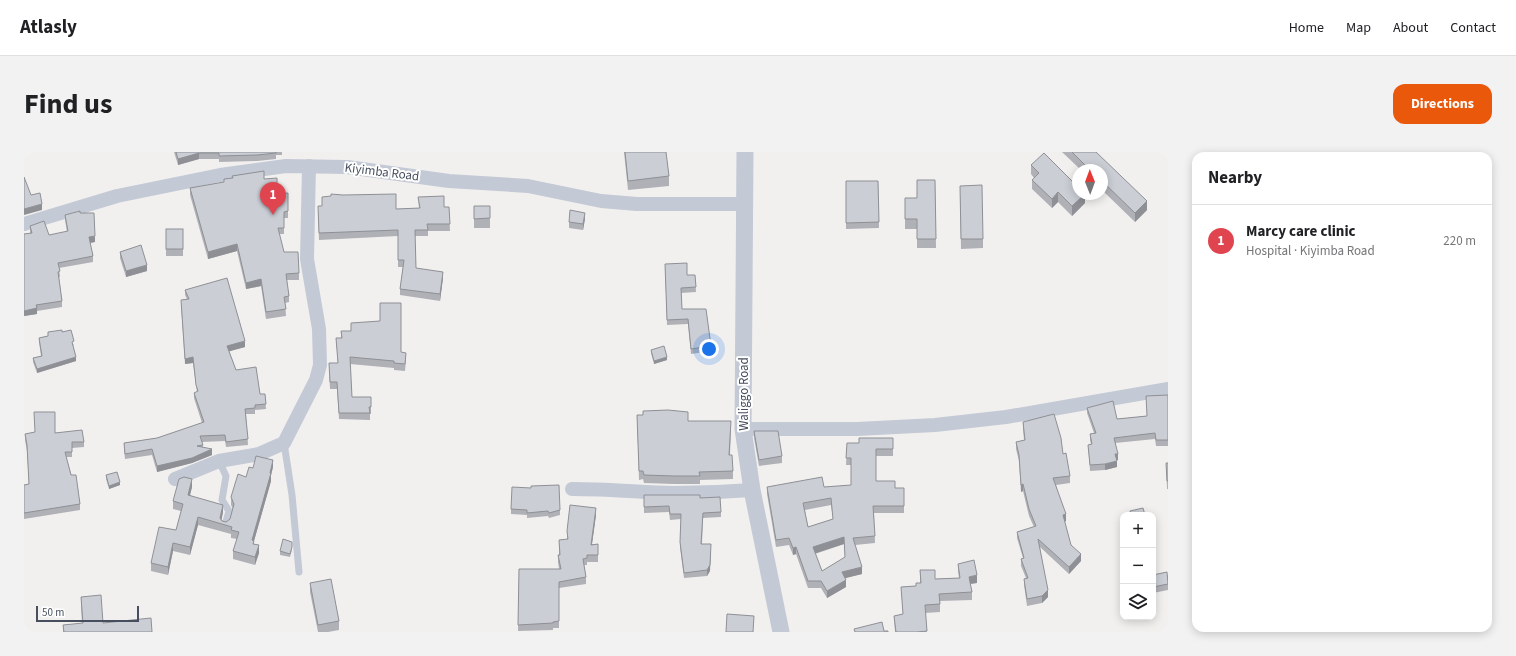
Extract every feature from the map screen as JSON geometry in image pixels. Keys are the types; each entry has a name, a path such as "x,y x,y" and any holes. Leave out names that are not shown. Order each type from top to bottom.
{"street":[{"name":"Waliggo Road","path":"745,152 743,429 752,490 781,632"},
{"name":"Kiyimba Road","path":"24,224 117,196 220,175 286,166 347,167 449,181 528,186 601,201 623,203 744,204"},
{"path":"175,479 219,461 259,454 284,443 316,380 320,365 319,329 307,259 309,166"},
{"path":"743,429 857,429 935,426 1006,417 1168,389"},
{"path":"572,489 673,493 719,493 752,490"}],"lane":[{"path":"284,443 292,495 298,572"},
{"path":"219,461 226,476 222,500 229,511 225,525"}],"building":[{"path":"176,152 276,153 219,156 219,153 199,153 178,159"},
{"path":"625,152 666,152 669,176 628,181"},
{"path":"1072,152 1096,152 1147,201 1135,213 1108,187 1108,164 1084,164"},
{"path":"1044,153 1072,181 1072,200 1078,200 1072,206 1058,192 1052,199 1032,180 1039,173 1031,165"},
{"path":"264,171 264,179 277,178 277,194 288,193 288,211 284,212 284,228 278,228 284,252 298,252 299,273 286,274 289,296 284,297 286,309 266,312 261,279 246,283 237,244 208,252 190,188 224,182 224,179 233,178 232,176"},
{"path":"24,177 31,195 40,193 42,204 24,209"},
{"path":"917,180 935,180 936,239 917,239 917,219 905,219 905,198 917,198"},
{"path":"846,181 878,181 879,222 846,223"},
{"path":"982,185 983,239 961,239 960,186"},
{"path":"331,194 396,194 396,209 420,208 418,197 444,196 444,207 449,207 450,224 427,224 428,230 415,230 416,268 443,272 440,294 400,289 404,260 398,260 398,230 319,233 318,206 322,206 322,197 331,196"},
{"path":"474,206 490,206 490,218 474,219"},
{"path":"570,210 585,213 583,224 569,222"},
{"path":"80,211 80,213 94,213 95,236 89,237 93,256 58,263 62,301 36,305 37,308 24,311 24,234 32,233 30,226 44,221 49,235 68,231 65,215"},
{"path":"166,229 183,229 183,249 166,249"},
{"path":"141,245 147,265 126,271 120,252"},
{"path":"687,263 687,275 695,275 696,287 681,288 682,309 706,309 711,346 691,349 688,319 667,320 665,264"},
{"path":"227,278 245,341 227,346 236,370 256,367 260,394 265,394 266,404 255,405 255,408 245,409 248,439 226,442 225,435 200,436 203,445 197,446 212,449 192,458 157,466 152,449 125,454 124,443 157,438 204,422 194,393 198,391 193,357 185,359 181,300 189,299 185,290"},
{"path":"380,303 401,303 401,352 406,353 405,364 394,363 394,361 350,357 352,397 371,397 371,407 369,407 370,413 339,413 337,382 330,382 329,363 338,363 336,338 342,338 341,331 351,331 351,323 380,321"},
{"path":"62,330 62,332 71,330 74,341 72,342 76,357 37,369 33,358 42,356 39,338 48,336 48,332"},
{"path":"664,346 667,357 654,361 651,350"},
{"path":"1168,395 1168,440 1156,440 1155,433 1114,438 1118,454 1115,454 1117,461 1105,464 1090,465 1088,445 1092,444 1090,434 1096,433 1087,408 1113,401 1117,419 1147,416 1146,396"},
{"path":"668,410 688,412 688,421 731,421 729,455 732,455 733,471 699,472 700,476 674,476 644,475 643,471 639,471 637,415 643,415 643,411"},
{"path":"34,412 55,412 55,433 82,430 84,442 72,442 72,452 65,452 71,475 76,475 80,504 24,513 24,485 29,484 25,434 35,432"},
{"path":"1054,414 1061,438 1063,454 1066,453 1070,476 1053,478 1066,514 1063,515 1071,545 1081,554 1069,567 1038,539 1048,590 1042,596 1027,599 1024,579 1028,578 1021,559 1024,558 1017,532 1036,526 1029,509 1023,484 1021,485 1019,455 1016,442 1025,440 1023,422"},
{"path":"754,431 778,431 782,456 759,460"},
{"path":"859,438 893,438 893,449 876,449 876,481 895,481 895,488 904,488 904,506 873,506 875,536 853,538 862,567 842,572 846,580 827,591 821,581 808,581 796,547 793,548 789,538 776,540 767,487 822,477 824,487 851,485 851,458 846,458 847,443 859,443","holes":["831,498 833,519 808,527 803,503","844,537 845,557 822,571 813,547"]},
{"path":"256,456 273,460 271,473 252,540 254,541 253,544 259,545 255,557 233,551 239,532 231,530 232,527 198,517 190,547 173,543 168,567 151,563 159,527 176,530 183,504 173,501 179,479 184,477 192,479 188,495 223,505 220,518 222,521 226,522 230,519 234,504 231,497 238,474 246,477 249,467 253,468"},
{"path":"1166,463 1168,463 1168,481 1167,481"},
{"path":"117,472 120,482 109,486 106,475"},
{"path":"559,485 560,510 549,513 548,511 527,513 527,510 511,509 512,487 531,488 531,486"},
{"path":"644,495 700,495 700,498 720,497 721,512 703,513 701,544 711,544 710,565 707,570 684,573 680,542 681,514 670,514 669,506 644,507"},
{"path":"570,505 596,508 591,545 598,544 598,555 587,555 587,558 583,559 586,577 559,582 559,621 553,623 518,625 519,569 561,569 558,555 560,555 559,540 568,539 567,531"},
{"path":"1143,508 1144,512 1130,512"},
{"path":"283,539 292,542 290,554 280,551"},
{"path":"974,560 977,575 969,577 972,592 939,594 940,604 925,605 927,631 896,632 894,616 903,614 901,587 916,586 916,583 921,583 920,570 935,570 935,579 960,578 958,564"},
{"path":"1167,572 1168,584 1156,586 1156,574"},
{"path":"331,579 339,621 318,625 310,583"},
{"path":"101,595 103,623 151,618 152,632 64,632 63,625 83,623 81,597"},
{"path":"727,614 754,616 753,632 726,632"},
{"path":"882,622 884,631 888,632 855,632 854,629"}],"place":[{"name":"Marcy care clinic","path":"273,215"}]}
